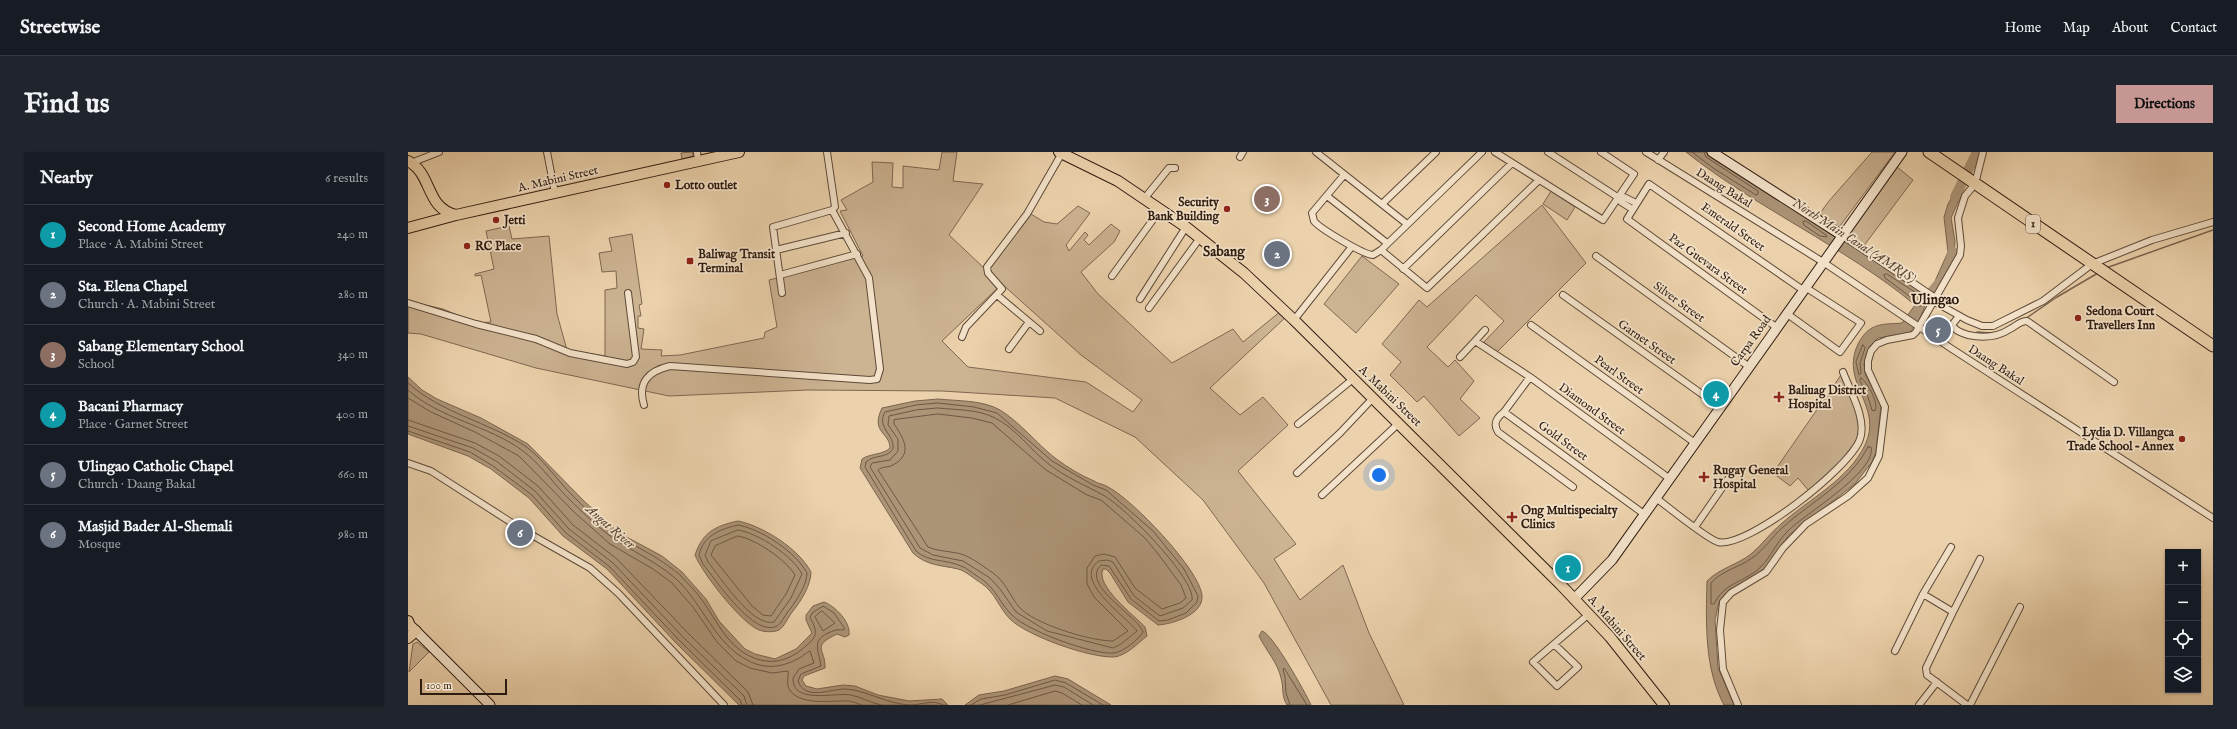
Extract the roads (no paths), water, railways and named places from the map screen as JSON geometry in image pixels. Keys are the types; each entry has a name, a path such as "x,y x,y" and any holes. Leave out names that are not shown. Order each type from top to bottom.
{"highway":[{"name":"1","path":"1929,152 2213,346"}],"main road":[{"name":"A. Mabini Street","path":"408,228 456,215 555,193 698,156 739,152"},
{"name":"A. Mabini Street","path":"1061,153 1102,172 1144,199 1186,227 1244,273 1373,398 1589,614 1664,705"},
{"path":"409,162 420,171 438,206 446,213 456,215"},
{"path":"408,638 411,625"}],"street":[{"path":"409,162 439,152"},
{"path":"546,152 555,193"},
{"path":"782,293 773,227 832,210 836,202 827,152"},
{"path":"1316,152 1407,224"},
{"path":"1382,204 1436,152"},
{"path":"1344,175 1312,214 1316,223 1370,255 1381,250 1482,152"},
{"path":"1495,152 1603,220 1634,174 1601,152"},
{"path":"1548,152 1619,198 1632,209 1636,203 1624,197 1619,198"},
{"name":"Daang Bakal","path":"1646,152 1823,262 1918,326 2213,518"},
{"path":"1658,160 1664,152"},
{"path":"1712,152 1959,316 1982,326 2001,324 2043,301 2093,265 2152,240 2213,222"},
{"name":"Carpa Road","path":"1574,599 1612,560 1748,366 1902,152"},
{"path":"1738,705 1723,669 1720,646 1723,602 1731,593 1766,572 1783,548 1806,524 1848,496 1868,478 1879,456 1885,407 1868,370 1868,361 1871,351 1878,344 1887,340 1913,335 1932,297 1952,273 1960,255 1961,246 1958,218 1969,180 1983,152"},
{"path":"962,337 966,327 1002,289 988,273 987,267 1027,214 1061,153"},
{"path":"1403,269 1512,163"},
{"path":"1144,199 1169,168 1175,168"},
{"path":"1381,250 1427,288 1539,180"},
{"name":"Emerald Street","path":"1636,203 1649,184 1804,289 1861,323 1840,352 1786,313"},
{"path":"1327,196 1387,244"},
{"name":"Paz Guevara Street","path":"1632,209 1627,219 1776,327"},
{"path":"644,405 641,396 648,376 658,370 670,366 870,380 877,378 880,369 871,286 866,268 832,210"},
{"path":"1112,276 1160,210"},
{"path":"1140,299 1186,227"},
{"path":"776,250 846,233"},
{"path":"1149,308 1200,238"},
{"path":"1294,320 1350,249"},
{"path":"780,275 857,254"},
{"name":"Silver Street","path":"1596,256 1748,366"},
{"path":"408,303 476,324 536,339 570,354 628,364 633,362 636,357 628,293"},
{"path":"997,295 1040,331"},
{"name":"Garnet Street","path":"1563,295 1720,407"},
{"path":"1959,316 1952,325 1955,329 1965,334 1982,337 2000,334 2022,322 2027,321 2114,382"},
{"path":"1009,349 1029,322"},
{"name":"Pearl Street","path":"1531,325 1695,443"},
{"path":"1460,357 1485,330"},
{"name":"Diamond Street","path":"1475,341 1530,377 1670,479"},
{"path":"1656,498 1717,542 1730,541 1740,538 1780,516 1838,469 1854,450 1861,433 1857,408 1843,372"},
{"path":"1530,377 1504,412 1496,420 1495,425 1498,432 1573,487"},
{"path":"1298,424 1353,379"},
{"path":"1297,473 1340,433 1373,398"},
{"name":"Gold Street","path":"1504,412 1644,514"},
{"path":"1322,495 1399,424"},
{"path":"408,463 431,471 523,530 590,568 618,593 724,705"},
{"path":"1695,527 1733,472"},
{"path":"1895,651 1923,594 1951,547"},
{"path":"1967,705 1927,675 1926,668 1980,559"},
{"path":"1923,594 1953,612"},
{"path":"1970,705 2020,608"},
{"path":"1554,644 1578,667 1557,686 1534,662 1554,644 1589,614"},
{"path":"411,625 490,705"},
{"path":"1919,705 1937,682"}],"water":[{"name":"North Main Canal (AMRIS)","path":"1686,152 1706,152 1926,294 1931,290 1948,252 1944,217 1948,204 1959,185 1964,189 1951,218 1955,241 1954,256 1929,296 1918,323 1909,333 1878,338 1869,347 1864,364 1865,374 1881,405 1876,452 1872,462 1855,484 1789,535 1764,570 1728,591 1719,602 1715,620 1718,668 1734,705 1724,705 1717,691 1713,676 1708,644 1706,612 1707,581 1717,573 1751,554 1781,524 1849,469 1865,445 1869,431 1869,418 1866,406 1854,371 1854,358 1858,344 1864,335 1875,326 1902,323 1915,305 1859,264 1742,192"},
{"name":"Angat River","path":"408,377 422,390 437,399 481,418 528,444 584,501 619,533 662,556 682,572 706,599 719,621 745,649 755,654 775,659 796,649 812,633 806,620 806,615 813,606 824,602 833,607 845,620 849,630 849,635 845,637 837,634 824,642 821,649 825,662 825,668 804,676 802,680 806,686 817,689 843,685 855,686 878,695 909,701 942,699 948,705 739,705 676,643 607,569 563,536 529,498 491,469 468,456 408,434"},
{"path":"938,399 986,404 1000,410 1008,415 1048,452 1069,468 1119,494 1163,536 1189,569 1198,583 1202,595 1198,608 1193,613 1179,620 1158,625 1128,602 1110,573 1106,569 1103,569 1102,576 1110,592 1145,627 1147,636 1132,649 1118,656 1114,657 1090,654 1059,645 1018,626 1010,619 990,591 967,573 958,569 929,563 913,553 860,468 862,459 884,452 890,448 889,443 878,423 882,408 915,401"},
{"path":"738,521 769,533 798,555 811,572 811,577 802,598 785,624 779,630 770,632 757,629 739,615 713,584 695,555 698,547 706,535 711,531 723,525"},
{"path":"1262,631 1281,652 1311,705 1287,705 1284,698 1279,672 1259,636"},
{"path":"1055,676 1068,679 1111,705 965,705 979,695 1004,691"}],"waterway":[{"path":"1955,197 1977,152"},
{"path":"2106,268 2213,230"},
{"path":"1931,293 1945,276 1953,252"},
{"path":"2025,319 2057,297 2098,273"},
{"path":"1977,332 1991,333"}],"place":[{"name":"Lotto outlet","path":"667,185"},
{"name":"Sabang Elementary School","path":"1267,199"},
{"name":"Security Bank Building","path":"1227,209"},
{"name":"Jetti","path":"496,220"},
{"name":"RC Place","path":"467,246"},
{"name":"Sta. Elena Chapel","path":"1277,254"},
{"name":"Baliwag Transit Terminal","path":"690,261"},
{"name":"Sedona Court Travellers Inn","path":"2078,318"},
{"name":"Ulingao Catholic Chapel","path":"1938,330"},
{"name":"Bacani Pharmacy","path":"1716,394"},
{"name":"Baliuag District Hospital","path":"1779,397"},
{"name":"Lydia D. Villangca Trade School – Annex","path":"2182,439"},
{"name":"Rugay General Hospital","path":"1704,477"},
{"name":"Ong Multispecialty Clinics","path":"1512,517"},
{"name":"Masjid Bader Al-Shemali","path":"520,533"},
{"name":"Second Home Academy","path":"1568,568"}],"district":[{"name":"Sabang","path":"1224,252"},
{"name":"Ulingao","path":"1935,300"}]}
